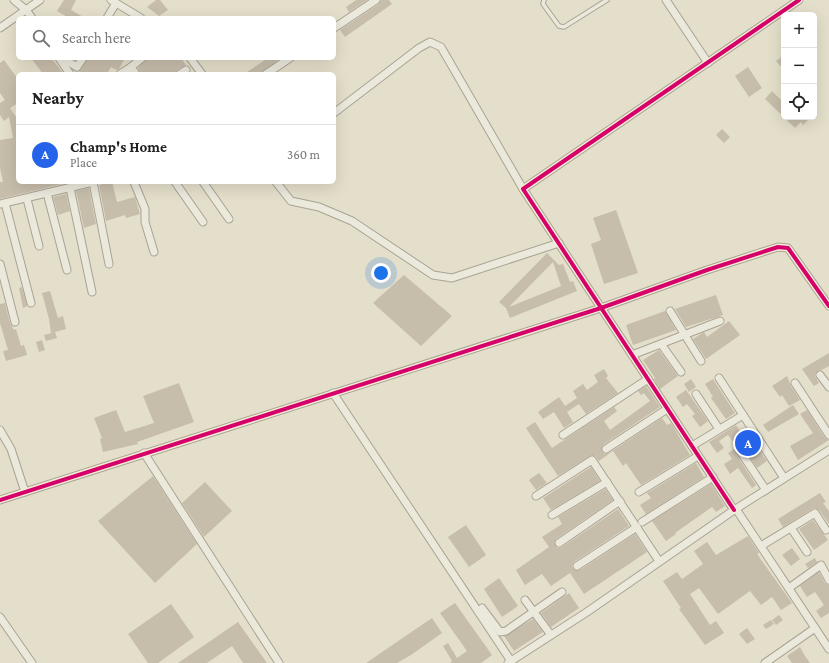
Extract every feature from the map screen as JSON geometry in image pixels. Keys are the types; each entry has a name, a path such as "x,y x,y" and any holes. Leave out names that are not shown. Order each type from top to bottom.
{"street":[{"path":"14,0 30,16"},
{"path":"17,16 40,0"},
{"path":"336,27 376,0"},
{"path":"666,0 708,62"},
{"path":"523,189 799,0"},
{"path":"108,16 113,1 138,16"},
{"path":"0,28 16,17"},
{"path":"336,111 419,48 430,42 441,47 523,189 698,456 761,546 829,649"},
{"path":"60,60 69,72"},
{"path":"67,61 77,67 82,60"},
{"path":"123,72 140,60"},
{"path":"192,60 200,72"},
{"path":"269,72 287,60"},
{"path":"131,67 135,72"},
{"path":"31,303 2,203 85,184"},
{"path":"93,184 109,264"},
{"path":"135,184 145,209 145,222 154,252"},
{"path":"176,184 203,222"},
{"path":"204,184 229,219"},
{"path":"278,184 291,201 319,207 352,221 433,275 452,278 559,243"},
{"path":"70,188 92,292"},
{"path":"46,193 67,270"},
{"path":"26,198 39,246"},
{"path":"0,500 601,308 707,270 784,247 788,248 829,306"},
{"path":"0,264 15,322"},
{"path":"670,311 683,335 701,361"},
{"path":"632,355 720,321"},
{"path":"661,344 681,372"},
{"path":"820,375 829,387"},
{"path":"719,378 784,478"},
{"path":"563,435 648,379"},
{"path":"795,383 829,435"},
{"path":"333,393 510,662 735,509 829,450"},
{"path":"696,394 719,429"},
{"path":"606,449 667,409"},
{"path":"692,446 743,414"},
{"path":"0,430 11,450 25,492"},
{"path":"740,452 766,490"},
{"path":"144,454 279,663"},
{"path":"639,492 698,456"},
{"path":"536,496 592,460 620,501 639,525 659,561"},
{"path":"577,566 713,477"},
{"path":"552,515 607,482"},
{"path":"559,543 620,501"},
{"path":"761,546 815,513 826,530"},
{"path":"791,528 807,552"},
{"path":"789,588 821,565 829,580"},
{"path":"482,608 500,632 506,631 562,592"},
{"path":"525,600 551,635"},
{"path":"0,617 32,663"},
{"path":"765,663 815,628"}],"lane":[{"path":"544,0 543,4 559,26 564,27 607,0"}],"building":[{"path":"64,0 76,0 71,10 82,16 66,16 57,11"},
{"path":"156,0 160,0 168,10 159,16 147,7"},
{"path":"356,0 367,0 349,12 346,7"},
{"path":"381,0 389,0 392,4 345,37 340,30 379,4"},
{"path":"781,57 781,67 776,61"},
{"path":"4,60 16,76 16,104 10,108 16,117 16,184 62,184 0,199 0,182 3,182 0,168 0,140 13,138 9,117 4,121 0,115 0,103 5,100 0,93 0,63"},
{"path":"32,60 53,60 62,72 42,72"},
{"path":"87,60 124,60 117,70 111,67 108,72 79,72"},
{"path":"145,60 182,60 186,65 176,72 140,72 138,68"},
{"path":"265,60 278,60 263,72 247,72"},
{"path":"748,67 762,88 749,97 735,76"},
{"path":"772,91 781,100 781,114 765,99"},
{"path":"787,120 808,120 803,125 801,122 795,128"},
{"path":"722,129 730,137 724,143 716,135"},
{"path":"112,184 117,202 135,197 140,214 126,218 125,215 106,221 99,185"},
{"path":"89,188 96,224 84,228 76,191"},
{"path":"66,194 70,211 58,215 53,197"},
{"path":"616,210 638,273 604,284 591,244 601,240 593,218"},
{"path":"547,253 559,265 563,264 570,282 573,281 577,291 510,318 506,308 499,302","holes":["553,262 561,286 509,307"]},
{"path":"404,275 452,316 421,346 373,303"},
{"path":"22,287 27,306 23,308 19,288"},
{"path":"50,291 58,318 63,316 66,329 51,333 42,293"},
{"path":"716,295 723,315 686,327 675,309"},
{"path":"5,303 10,323 14,330 16,329 21,346 24,345 27,355 6,361 3,351 8,350 0,323 0,304"},
{"path":"665,311 676,330 633,345 626,325"},
{"path":"729,321 740,335 706,359 693,339 704,332 707,337"},
{"path":"55,332 57,338 46,341 44,335"},
{"path":"42,340 45,350 39,352 36,342"},
{"path":"659,350 678,376 660,389 654,379 655,378 643,360"},
{"path":"829,353 829,366 816,373 815,376 819,383 814,386 802,369"},
{"path":"604,369 608,376 606,378 618,393 586,414 579,404 567,412 573,422 564,428 554,412 543,419 538,412 559,397 565,406 577,398 573,391 583,384 587,390 598,382 594,375"},
{"path":"787,376 791,386 800,400 789,406 782,395 780,397 772,386"},
{"path":"691,379 696,387 689,392 684,384"},
{"path":"713,379 735,413 726,419 711,398 713,397 705,384"},
{"path":"179,383 194,422 137,442 138,444 103,452 100,439 102,438 94,418 116,410 125,432 154,423 143,396"},
{"path":"646,386 660,407 603,445 602,451 604,454 609,453 662,418 667,425 671,423 690,455 641,485 626,463 623,466 613,451 599,461 595,456 590,456 558,476 526,428 535,422 552,448 614,407 617,411 604,421 610,430 650,401 644,393 641,395 638,391"},
{"path":"686,390 708,421 700,427 692,416 695,414 687,404 683,407 676,397"},
{"path":"793,405 799,414 768,432 763,425"},
{"path":"807,410 825,438 829,440 798,460 790,446 813,433 800,414"},
{"path":"736,425 740,431 743,428 767,461 757,468 744,448 739,446 736,448 736,454 756,485 752,488 738,468 730,474 724,464 732,459 728,453 737,447 728,435 719,441 724,448 717,453 709,442"},
{"path":"696,463 704,477 646,514 640,505 651,498 647,493"},
{"path":"591,467 600,481 551,510 543,498"},
{"path":"539,473 547,483 536,490 529,480"},
{"path":"153,476 197,544 155,583 98,521"},
{"path":"205,482 232,511 204,537 182,503"},
{"path":"711,484 725,506 716,512 712,507 666,541 652,521"},
{"path":"605,489 613,500 556,539 555,545 557,548 562,547 618,509 629,526 574,562 572,566 573,569 580,570 635,534 647,552 584,594 570,573 551,586 542,574 525,585 516,570 549,547 542,537 562,524 558,517"},
{"path":"820,493 826,502 823,503 829,511 829,524 819,510 814,508 783,527 778,519"},
{"path":"813,520 828,540 814,550 799,529"},
{"path":"466,525 486,555 469,567 448,537"},
{"path":"748,536 759,553 757,554 792,603 781,610 772,597 761,605 750,591 718,614 699,588 690,594 710,625 716,621 724,633 705,645 679,609 681,608 663,581 677,572 682,579 703,564 694,551 707,542 716,555"},
{"path":"792,548 800,559 791,566 782,555"},
{"path":"815,558 817,562 808,568 805,564"},
{"path":"819,572 825,583 829,585 829,613 821,618 816,611 824,605 815,592 807,597 800,586"},
{"path":"499,578 518,606 502,617 484,589"},
{"path":"569,593 579,608 551,627 541,613"},
{"path":"455,603 492,655 481,663 450,663 452,661 443,646 448,643 457,658 467,651 440,613"},
{"path":"171,604 194,637 158,663 148,663 128,634"},
{"path":"779,615 783,620 776,625 772,620"},
{"path":"432,618 442,633 411,655 397,663 366,663"},
{"path":"533,619 543,632 514,651 504,636"},
{"path":"771,620 774,624 766,629 763,625"},
{"path":"238,622 267,663 243,663 232,646 207,663 178,663"},
{"path":"747,628 755,639 747,644 739,634"},
{"path":"800,647 810,663 792,663 787,656"}],"cycle path":[{"path":"734,510 523,189 799,0"},
{"path":"0,500 601,308 707,270 778,247 788,248 829,306"}],"place":[{"name":"Champ's Home","path":"748,443"}]}
